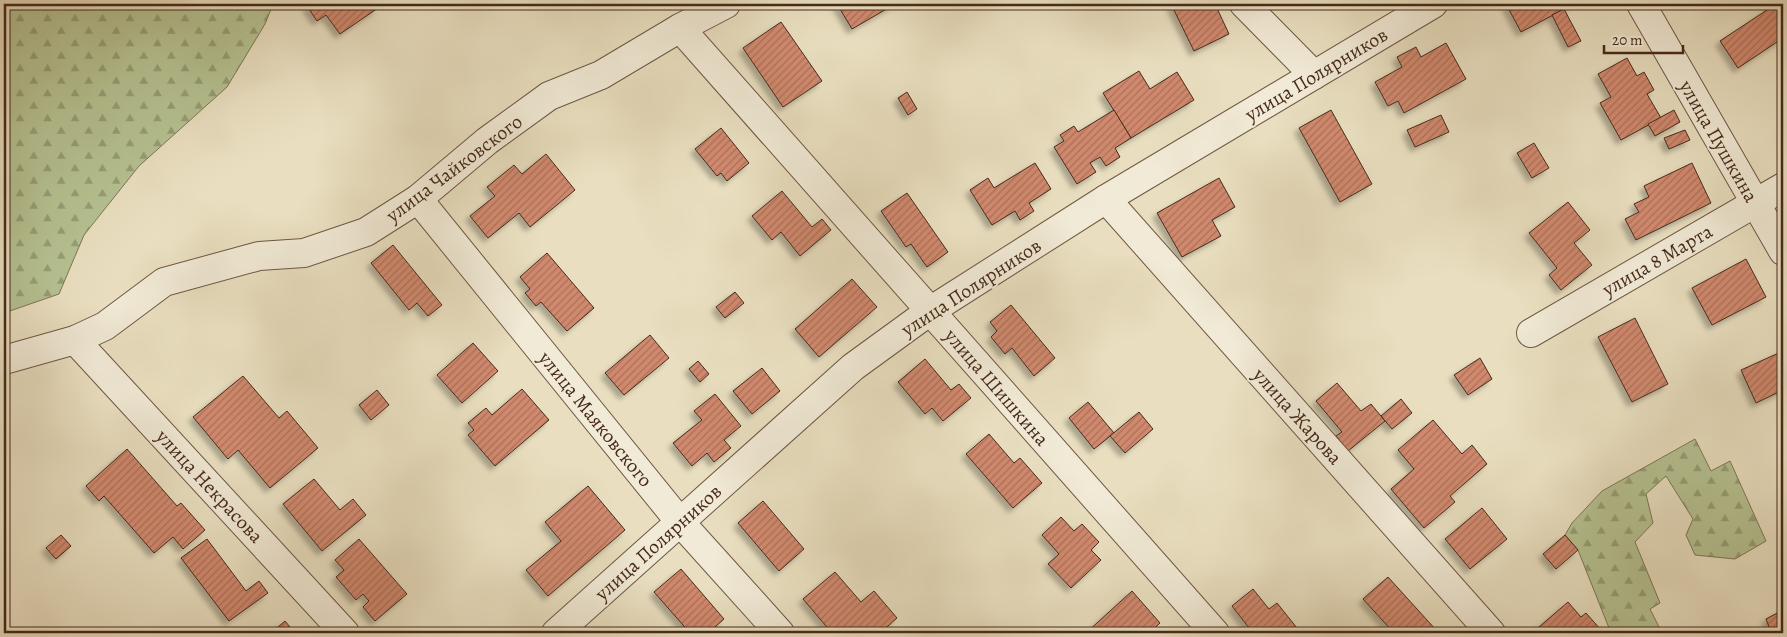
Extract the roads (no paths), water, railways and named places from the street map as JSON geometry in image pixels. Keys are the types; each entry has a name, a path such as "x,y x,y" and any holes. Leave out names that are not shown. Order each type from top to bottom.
{"street":[{"name":"улица Чайковского","path":"4,360 75,340 104,326 164,282 259,256 304,253 366,232 418,199 449,176 487,141 549,96 601,75 680,28 726,4"},
{"path":"1244,4 1314,75"},
{"name":"улица Полярников","path":"556,633 854,367 930,312 1106,199 1433,4"},
{"name":"улица Пушкина","path":"1642,4 1783,251"},
{"name":"улица Шишкина","path":"680,28 1215,633"},
{"name":"улица 8 Марта","path":"1531,333 1783,187"},
{"name":"улица Маяковского","path":"418,199 680,522 780,633"},
{"name":"улица Жарова","path":"1106,199 1490,633"},
{"name":"улица Некрасова","path":"75,340 344,633"}]}
